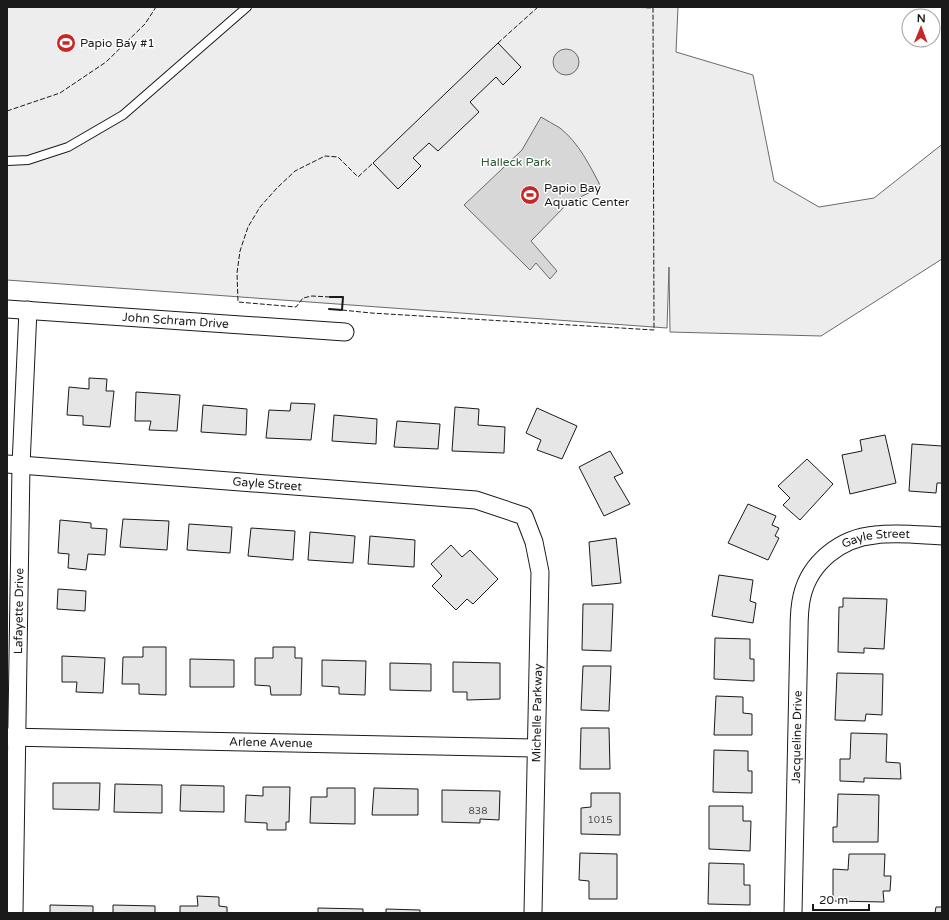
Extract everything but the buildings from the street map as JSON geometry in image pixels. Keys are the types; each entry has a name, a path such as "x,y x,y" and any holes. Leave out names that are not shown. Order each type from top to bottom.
{"street":[{"name":"John Schram Drive","path":"7,308 345,332"},
{"name":"Lafayette Drive","path":"14,913 12,737 14,464 28,310"},
{"name":"Gayle Street","path":"14,464 476,500 524,516"},
{"name":"Michelle Parkway","path":"524,516 534,542 540,572 533,913"},
{"name":"Gayle Street","path":"818,565 828,554 854,539 873,535 890,534 942,536"},
{"name":"Jacqueline Drive","path":"793,913 800,612 802,595 808,579 818,565"},
{"name":"Arlene Avenue","path":"12,737 536,748"}],"lane":[{"path":"7,161 28,160 68,147 123,115 246,7"}],"shaded area":[{"name":"Halleck Park","path":"7,7 678,7 676,52 753,75 774,181 819,207 874,198 942,145 942,259 821,336 670,332 669,267 667,328 7,280"},
{"path":"566,49 575,53 579,62 575,71 566,75 557,71 553,62 557,53"},
{"name":"Papio Bay Aquatic Center","path":"541,117 560,128 573,141 584,155 601,187 568,203 531,241 557,271 550,279 536,263 530,270 464,205 522,150"}],"fence":[{"path":"7,111 60,93 106,62 145,24 156,7"},
{"path":"498,43 538,7"},
{"path":"342,310 654,330 653,8 628,7"},
{"path":"330,297 312,296 303,298 296,307 238,302 237,273 240,251 248,227 260,207 295,171 325,156 338,157 358,177 373,163"}],"wall":[{"path":"329,309 342,310 343,297 330,297"}],"place":[{"name":"Papio Bay #1","path":"66,43"},
{"name":"Papio Bay Aquatic Center","path":"530,195"}]}
